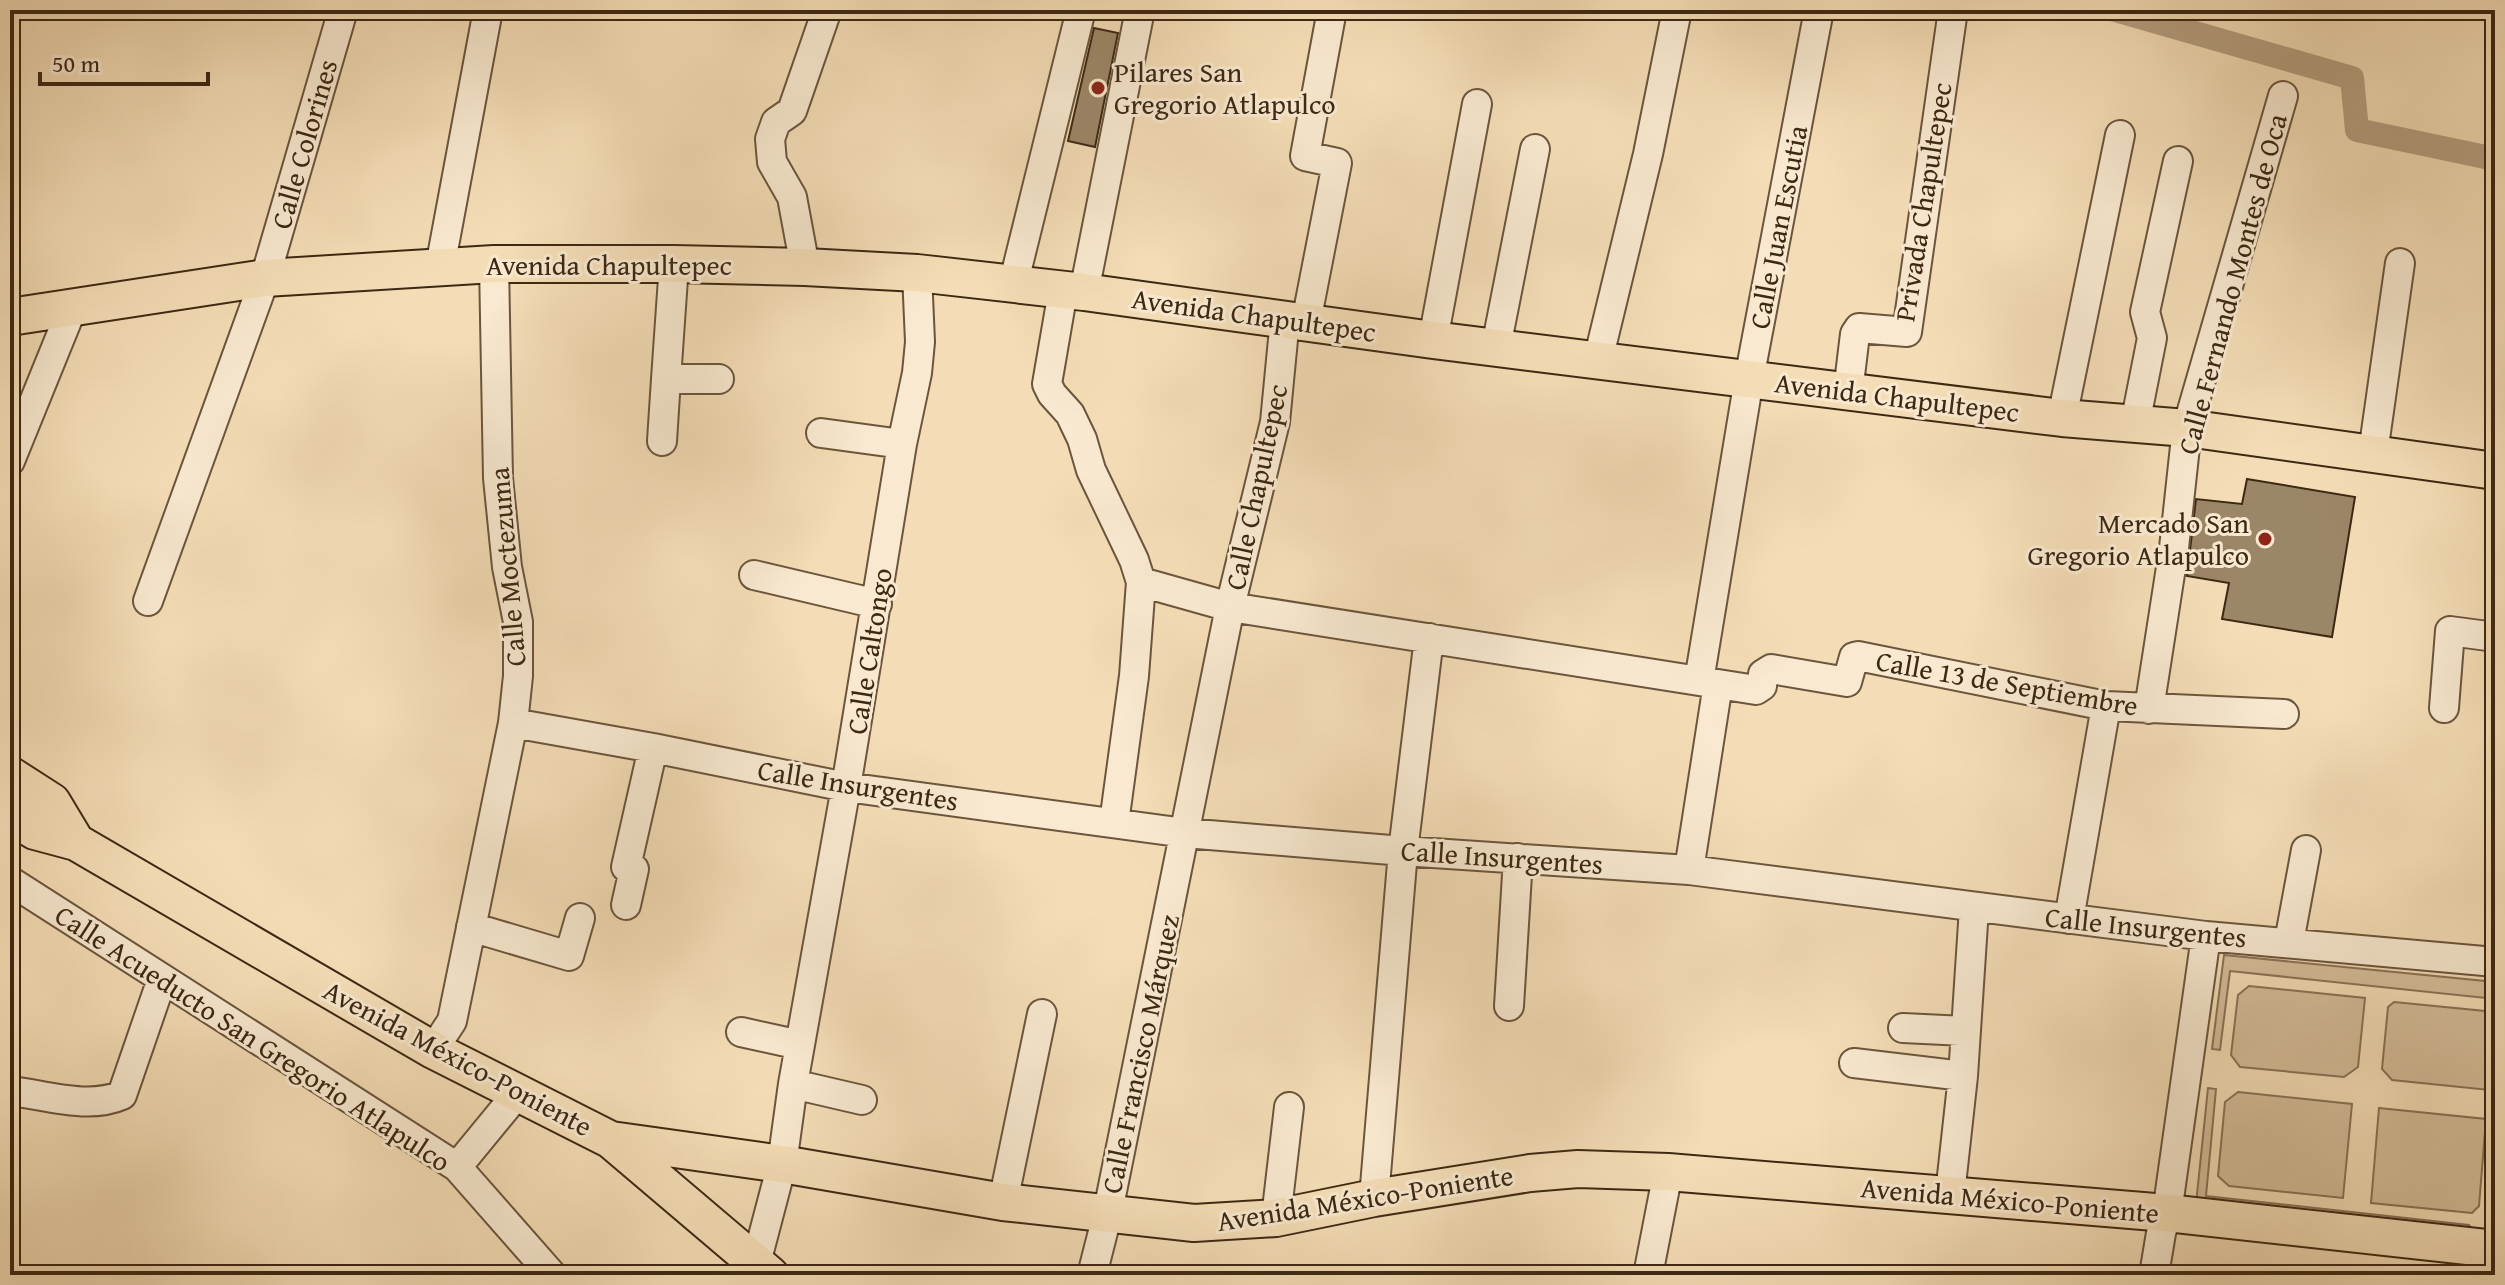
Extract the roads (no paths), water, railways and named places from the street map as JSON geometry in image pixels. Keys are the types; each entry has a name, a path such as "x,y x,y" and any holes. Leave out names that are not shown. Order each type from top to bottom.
{"main road":[{"name":"Avenida Chapultepec","path":"10,317 265,278 494,264 674,264 917,273 1848,392 2062,418 2187,428 2495,471"},
{"name":"Avenida México-Poniente","path":"10,775 52,802 76,842"},
{"name":"Avenida México-Poniente","path":"10,816 35,831 76,842 433,1050 611,1140 782,1164 1003,1202 1107,1216 1194,1223 1276,1218 1374,1198 1562,1171 1668,1172 2167,1213 2495,1249"},
{"path":"611,1140 763,1269"}],"street":[{"name":"Calle Colorines","path":"148,601 265,278 343,10"},
{"path":"440,267 488,10"},
{"path":"805,267 792,197 772,162 770,139 776,122 792,111 827,10"},
{"path":"1013,285 1081,10"},
{"path":"1295,320 1337,163 1305,156 1332,10"},
{"path":"1598,360 1648,154 1677,10"},
{"name":"Calle Juan Escutia","path":"1708,683 1749,379 1819,10"},
{"name":"Privada Chapultepec","path":"1848,392 1855,334 1859,328 1907,332 1953,10"},
{"path":"1114,823 1134,676 1141,582 1129,549 1091,470 1082,439 1070,414 1047,384 1073,291 1139,12"},
{"name":"Calle Fernando Montes de Oca","path":"2149,709 2174,548 2187,428 2283,96"},
{"path":"1433,340 1477,104"},
{"path":"2062,418 2120,135"},
{"path":"1496,347 1535,149"},
{"path":"2135,424 2152,338 2145,312 2178,161"},
{"path":"2373,453 2400,263"},
{"name":"Calle Moctezuma","path":"433,1050 452,1021 513,723 518,676 518,622 507,567 498,478 494,264"},
{"path":"662,441 674,264"},
{"name":"Calle Caltongo","path":"763,1269 920,342 917,273"},
{"path":"10,461 73,306"},
{"name":"Calle Chapultepec","path":"1230,607 1275,422 1295,320"},
{"path":"666,379 719,379"},
{"path":"821,433 902,444"},
{"path":"754,575 877,604"},
{"name":"Calle 13 de Septiembre","path":"1141,582 1230,607 1708,683 1760,689 1763,674 1771,669 1847,682 1851,662 1858,656 2106,706 2284,714"},
{"path":"1185,833 1230,607"},
{"path":"2444,708 2450,631 2495,637"},
{"path":"1374,1198 1403,851 1429,638"},
{"path":"1689,870 1708,683"},
{"path":"2069,919 2106,706"},
{"name":"Calle Insurgentes","path":"513,723 846,787 1185,833 1689,870 2206,936 2495,962"},
{"path":"626,905 634,869 626,867 653,748"},
{"name":"Calle Francisco Márquez","path":"1092,1275 1107,1216 1185,833"},
{"path":"2289,942 2306,850"},
{"path":"1509,1006 1518,858"},
{"name":"Calle Acueducto San Gregorio Atlapulco","path":"10,881 457,1167 552,1275"},
{"path":"1950,1194 1963,1076 1974,908"},
{"path":"471,927 569,956 580,918"},
{"path":"2154,1275 2167,1213 2206,936"},
{"path":"10,1091 86,1101 109,1101 122,1095 162,979"},
{"path":"1003,1202 1042,1014"},
{"path":"1903,1028 1965,1031"},
{"path":"741,1032 800,1045"},
{"path":"1854,1063 1963,1076"},
{"path":"793,1084 862,1100"},
{"path":"457,1167 517,1094"},
{"path":"1276,1218 1289,1107"},
{"path":"1648,1275 1668,1172"}],"waterway":[{"path":"2115,10 2352,78 2357,130 2495,159"}],"place":[{"name":"Pilares San Gregorio Atlapulco","path":"1098,88"},
{"name":"Mercado San Gregorio Atlapulco","path":"2265,539"}]}
